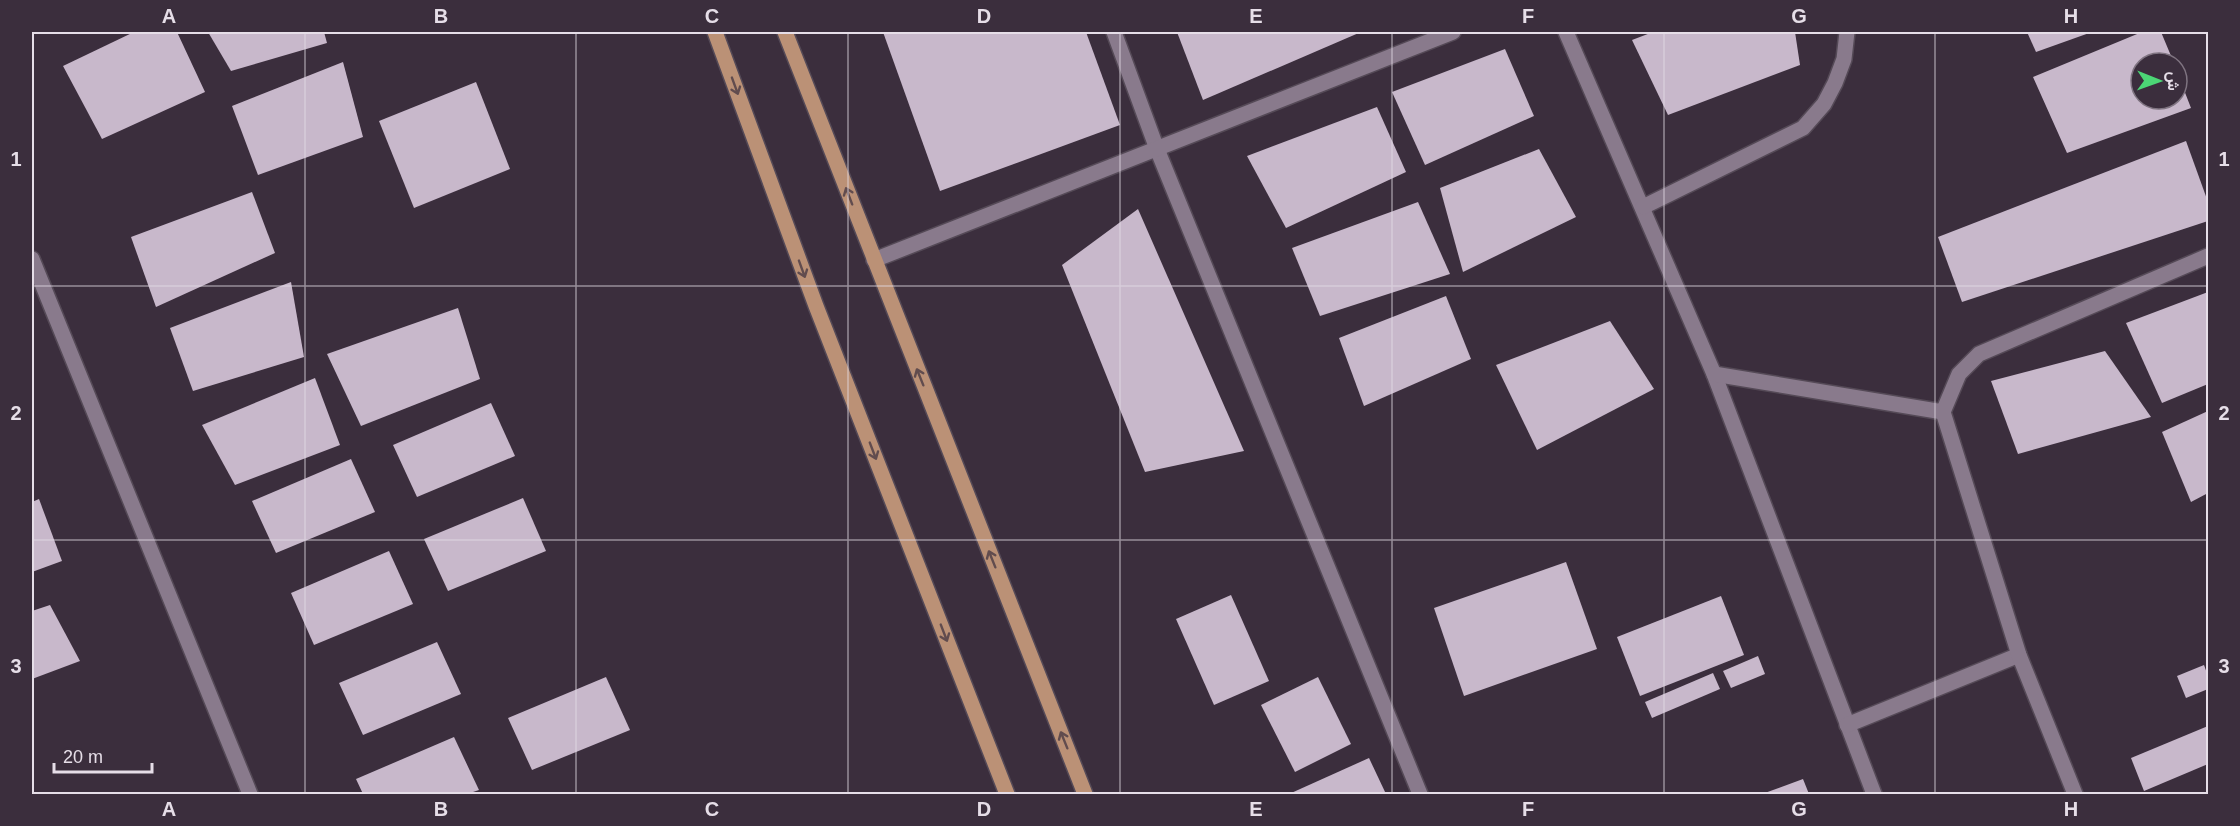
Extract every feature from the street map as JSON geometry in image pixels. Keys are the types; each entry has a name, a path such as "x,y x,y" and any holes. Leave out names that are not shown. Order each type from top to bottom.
{"main road":[{"path":"715,32 816,306 1007,795"},
{"path":"785,32 1085,795"}],"street":[{"path":"1114,32 1157,149 1420,795"},
{"path":"874,260 1453,32"},
{"path":"1566,32 1714,374 1874,795"},
{"path":"1643,207 1803,128 1824,104 1835,83 1844,59 1847,32"},
{"path":"2075,795 2019,654 1943,412 1959,374 1979,354 2208,256"},
{"path":"32,260 250,795"},
{"path":"1714,374 1943,412"},
{"path":"1847,725 2019,654"}],"building":[{"path":"134,32 177,32 205,92 102,139 63,66"},
{"path":"208,32 324,32 327,43 231,71"},
{"path":"883,32 1086,32 1120,125 940,191"},
{"path":"1177,32 1361,32 1203,100"},
{"path":"1653,32 1795,32 1800,65 1668,115 1632,40"},
{"path":"2027,32 2092,32 2036,52"},
{"path":"2142,32 2161,32 2169,51 2129,51 2129,111 2183,111 2067,153 2033,77"},
{"path":"1505,49 1534,116 1425,165 1392,92"},
{"path":"343,62 363,137 258,175 232,106"},
{"path":"476,82 510,169 414,208 379,121"},
{"path":"1377,107 1406,172 1286,228 1247,156"},
{"path":"2186,141 2208,202 2208,221 1962,302 1938,237"},
{"path":"1539,149 1576,217 1463,272 1440,188"},
{"path":"252,192 275,253 156,307 131,237"},
{"path":"1418,202 1450,274 1320,316 1292,248"},
{"path":"1138,209 1244,451 1145,472 1062,265"},
{"path":"291,282 304,357 193,391 170,328"},
{"path":"2208,292 2208,384 2162,403 2126,323"},
{"path":"1446,296 1471,359 1364,406 1339,338"},
{"path":"458,308 480,379 361,426 327,354"},
{"path":"1610,321 1654,389 1537,450 1496,365"},
{"path":"2105,351 2151,417 2018,454 1991,381"},
{"path":"315,378 340,445 235,485 202,425"},
{"path":"491,403 515,456 417,497 393,445"},
{"path":"2208,411 2208,493 2191,502 2162,432"},
{"path":"351,459 375,512 276,553 252,501"},
{"path":"523,498 546,551 448,591 424,539"},
{"path":"39,499 62,561 32,572 32,502"},
{"path":"389,551 413,604 314,645 291,593"},
{"path":"1566,562 1597,649 1464,696 1434,608"},
{"path":"1231,595 1269,681 1214,705 1176,619"},
{"path":"1721,596 1744,655 1640,696 1617,637"},
{"path":"50,605 80,661 32,679 32,611"},
{"path":"437,642 461,694 363,735 339,683"},
{"path":"1758,656 1765,674 1731,688 1723,671"},
{"path":"2204,665 2208,676 2208,689 2186,698 2177,676"},
{"path":"1713,673 1720,689 1652,718 1645,702"},
{"path":"606,677 630,730 532,770 508,718"},
{"path":"1318,677 1351,744 1295,772 1261,705"},
{"path":"2208,726 2208,764 2144,791 2131,758"},
{"path":"454,737 479,790 467,794 363,794 356,779"},
{"path":"1369,758 1386,794 1289,794"},
{"path":"1803,779 1809,794 1762,794"}]}
